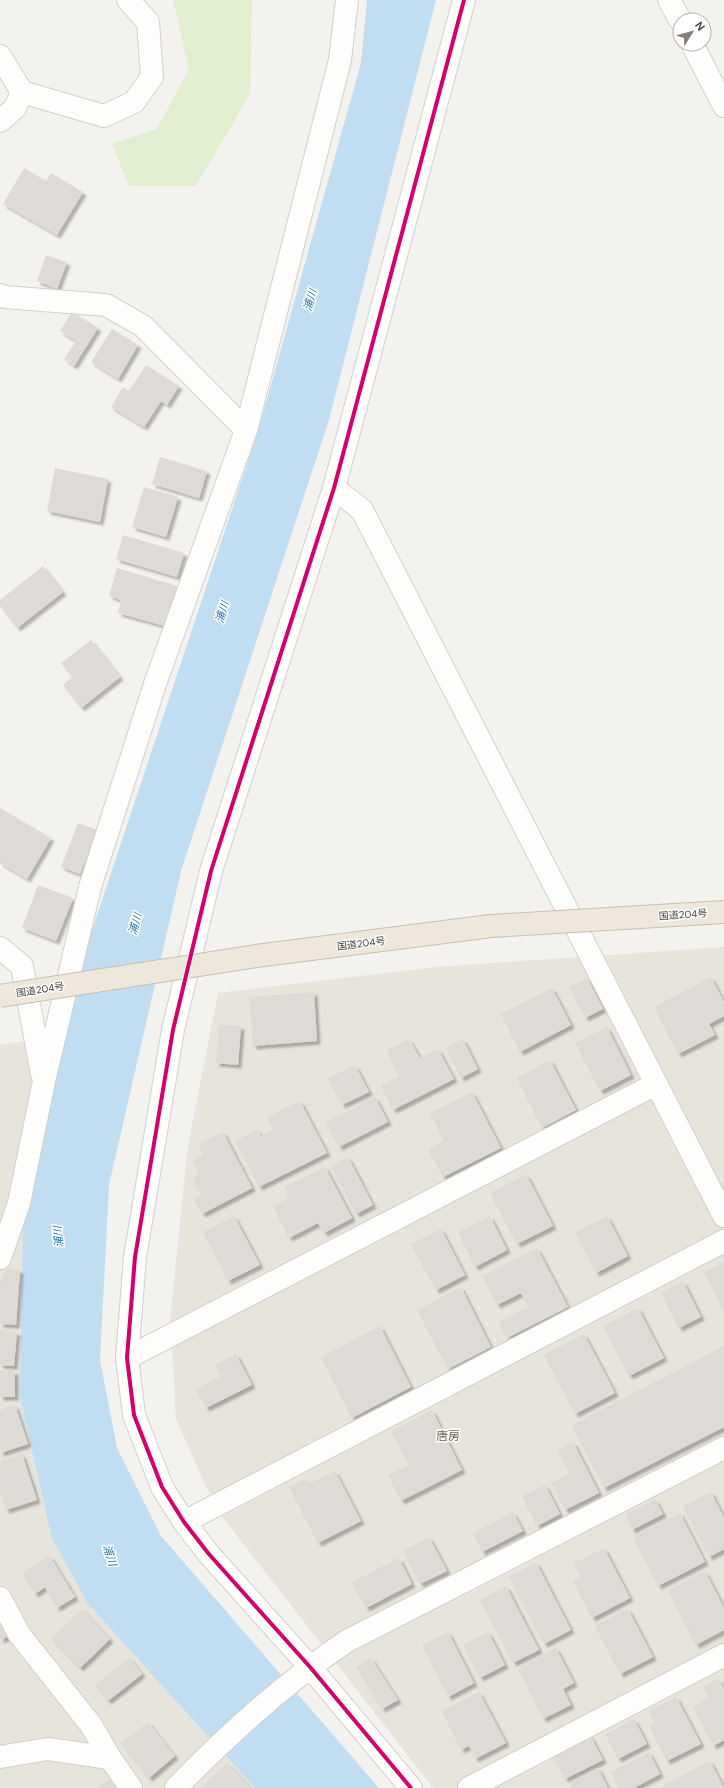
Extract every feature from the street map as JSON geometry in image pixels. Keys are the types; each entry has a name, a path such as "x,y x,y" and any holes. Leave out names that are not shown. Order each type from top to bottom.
{"highway":[{"name":"国道204号","path":"0,996 256,956 491,926 724,912"}],"street":[{"path":"0,56 22,92 104,116 134,102 152,77 148,22 128,0"},
{"path":"0,1258 20,1203 44,1081 90,888 155,684 246,430 340,60 347,0"},
{"path":"411,1788 310,1667 208,1553 184,1522 162,1487 134,1414 127,1358 135,1257 176,1015 211,871 334,488 464,0"},
{"path":"669,0 676,12"},
{"path":"696,52 724,106"},
{"path":"0,121 15,108 22,92"},
{"path":"0,295 5,297 106,305 143,326 246,430"},
{"path":"334,488 362,510 724,1216"},
{"path":"0,948 22,966 44,1081"},
{"path":"127,1358 656,1084"},
{"path":"184,1522 724,1241"},
{"path":"176,1788 208,1754 310,1667 347,1641 724,1448"},
{"path":"0,1598 19,1634 91,1725 110,1758 132,1788"},
{"path":"469,1788 724,1655"},
{"path":"0,1757 48,1749 110,1758"}],"shaded area":[{"path":"724,947 724,1788 433,1788 216,1509 176,1419 170,1320 188,1145 218,993 436,967"},
{"path":"57,1036 20,1397 52,1539 88,1604 255,1788 0,1788 0,1045"}],"green space":[{"path":"173,0 252,0 250,94 196,186 129,186 112,144 157,129 189,69"}],"water":[{"name":"浦川","path":"367,0 436,0 329,420 181,871 109,1185 100,1360 117,1448 161,1536 379,1788 255,1788 88,1604 52,1539 20,1397 23,1226 57,1036 259,428 361,63"}],"building":[{"path":"24,168 46,181 51,173 83,192 57,235 3,204"},
{"path":"46,255 67,262 57,289 37,281"},
{"path":"72,312 98,328 74,366 64,359 76,341 60,331"},
{"path":"112,329 138,345 118,379 91,362"},
{"path":"146,365 179,386 167,405 161,401 144,427 111,407 123,387 129,391"},
{"path":"160,457 207,471 199,498 152,484"},
{"path":"55,468 108,479 100,522 47,511"},
{"path":"144,487 178,497 166,537 132,527"},
{"path":"123,535 184,553 177,577 116,559"},
{"path":"43,566 63,592 17,628 0,606 0,600"},
{"path":"117,568 177,586 165,626 118,613 121,600 109,596"},
{"path":"91,640 120,677 81,708 63,685 72,677 61,663"},
{"path":"0,808 51,838 27,879 0,863"},
{"path":"78,823 98,830 80,874 61,867"},
{"path":"38,885 73,898 56,941 22,928"},
{"path":"711,977 724,1002 724,1016 709,1024 715,1035 678,1054 654,1007"},
{"path":"587,978 603,1009 585,1018 569,987"},
{"path":"552,988 571,1025 520,1052 501,1014"},
{"path":"314,992 317,1041 253,1046 249,997"},
{"path":"219,1025 241,1026 238,1065 216,1063"},
{"path":"607,1027 631,1075 600,1091 575,1043"},
{"path":"409,1039 420,1058 438,1049 454,1079 393,1110 381,1086 399,1076 387,1050"},
{"path":"463,1039 478,1069 461,1078 446,1048"},
{"path":"550,1060 576,1110 542,1128 517,1078"},
{"path":"355,1065 369,1092 342,1105 328,1078"},
{"path":"472,1092 501,1148 443,1177 428,1149 444,1140 430,1113"},
{"path":"375,1097 388,1122 339,1147 326,1122"},
{"path":"300,1101 327,1153 259,1187 235,1141 257,1129 261,1136 273,1130 267,1117"},
{"path":"223,1132 252,1188 202,1214 194,1199 201,1195 192,1178 200,1174 193,1161 203,1155 198,1144"},
{"path":"348,1157 373,1205 356,1214 331,1166"},
{"path":"325,1167 352,1218 324,1233 318,1223 289,1238 273,1206 289,1198 284,1187"},
{"path":"526,1174 553,1226 517,1244 490,1193"},
{"path":"234,1216 260,1265 228,1281 203,1232"},
{"path":"490,1216 507,1250 475,1267 458,1232"},
{"path":"607,1216 628,1256 596,1273 575,1232"},
{"path":"441,1229 465,1275 436,1290 411,1244"},
{"path":"537,1248 568,1307 507,1338 499,1322 528,1307 521,1293 497,1305 482,1276"},
{"path":"724,1262 724,1311 704,1272"},
{"path":"6,1269 20,1270 16,1325 0,1324 0,1284"},
{"path":"683,1281 701,1317 679,1328 661,1293"},
{"path":"461,1287 491,1347 448,1369 417,1310"},
{"path":"638,1308 664,1358 629,1376 603,1326"},
{"path":"380,1326 411,1387 352,1418 321,1357"},
{"path":"0,1330 17,1332 14,1366 0,1365"},
{"path":"584,1334 615,1393 575,1414 544,1355"},
{"path":"724,1346 724,1427 604,1488 572,1425"},
{"path":"236,1354 252,1385 206,1408 196,1389 221,1376 215,1365"},
{"path":"0,1371 15,1371 15,1397 0,1397"},
{"path":"15,1405 28,1444 0,1453 0,1410"},
{"path":"432,1410 462,1470 401,1501 388,1475 409,1465 391,1431"},
{"path":"573,1442 599,1493 565,1510 551,1483 570,1474 558,1450"},
{"path":"22,1454 37,1500 6,1510 0,1493 0,1462"},
{"path":"335,1471 361,1521 318,1543 289,1487 305,1479 308,1484"},
{"path":"545,1485 560,1514 537,1526 522,1496"},
{"path":"711,1492 724,1518 724,1549 709,1557 683,1506"},
{"path":"655,1499 663,1514 632,1530 625,1515"},
{"path":"513,1512 523,1531 482,1552 473,1533"},
{"path":"680,1513 705,1562 658,1586 633,1537"},
{"path":"429,1537 447,1571 420,1584 403,1551"},
{"path":"604,1548 630,1598 592,1618 573,1581 581,1577 574,1563"},
{"path":"50,1556 75,1597 57,1608 45,1587 35,1594 22,1573"},
{"path":"399,1558 412,1584 366,1608 352,1582"},
{"path":"536,1562 571,1630 544,1644 509,1577"},
{"path":"705,1571 724,1608 724,1630 696,1645 668,1590"},
{"path":"506,1586 539,1650 513,1663 480,1600"},
{"path":"82,1609 110,1639 80,1668 51,1638"},
{"path":"628,1609 653,1657 620,1674 595,1626"},
{"path":"0,1621 7,1637 0,1640"},
{"path":"448,1632 474,1683 448,1697 422,1645"},
{"path":"488,1632 505,1665 480,1678 463,1645"},
{"path":"556,1648 574,1683 563,1689 571,1705 543,1719 518,1668"},
{"path":"129,1657 142,1674 108,1701 95,1685"},
{"path":"371,1658 398,1700 382,1709 356,1667"},
{"path":"718,1679 724,1689 724,1740 713,1746 693,1707 709,1698 703,1686"},
{"path":"479,1692 506,1743 475,1759 469,1746 461,1750 442,1711"},
{"path":"676,1697 701,1744 667,1761 649,1726 654,1723 649,1711"},
{"path":"634,1719 647,1744 618,1759 605,1734"},
{"path":"148,1722 175,1756 149,1778 121,1743"},
{"path":"590,1735 603,1760 565,1779 552,1754"},
{"path":"649,1752 660,1774 634,1788 619,1788 611,1772"},
{"path":"710,1761 724,1788 660,1787"},
{"path":"227,1763 251,1788 201,1788"},
{"path":"598,1768 608,1788 572,1788 569,1783"},
{"path":"113,1777 120,1788 97,1788"}],"cycle path":[{"path":"411,1788 310,1667 208,1553 184,1522 162,1487 134,1415 127,1358 135,1257 173,1030 211,871 334,488 464,0"}],"district":[{"name":"唐房","path":"448,1436"}]}
